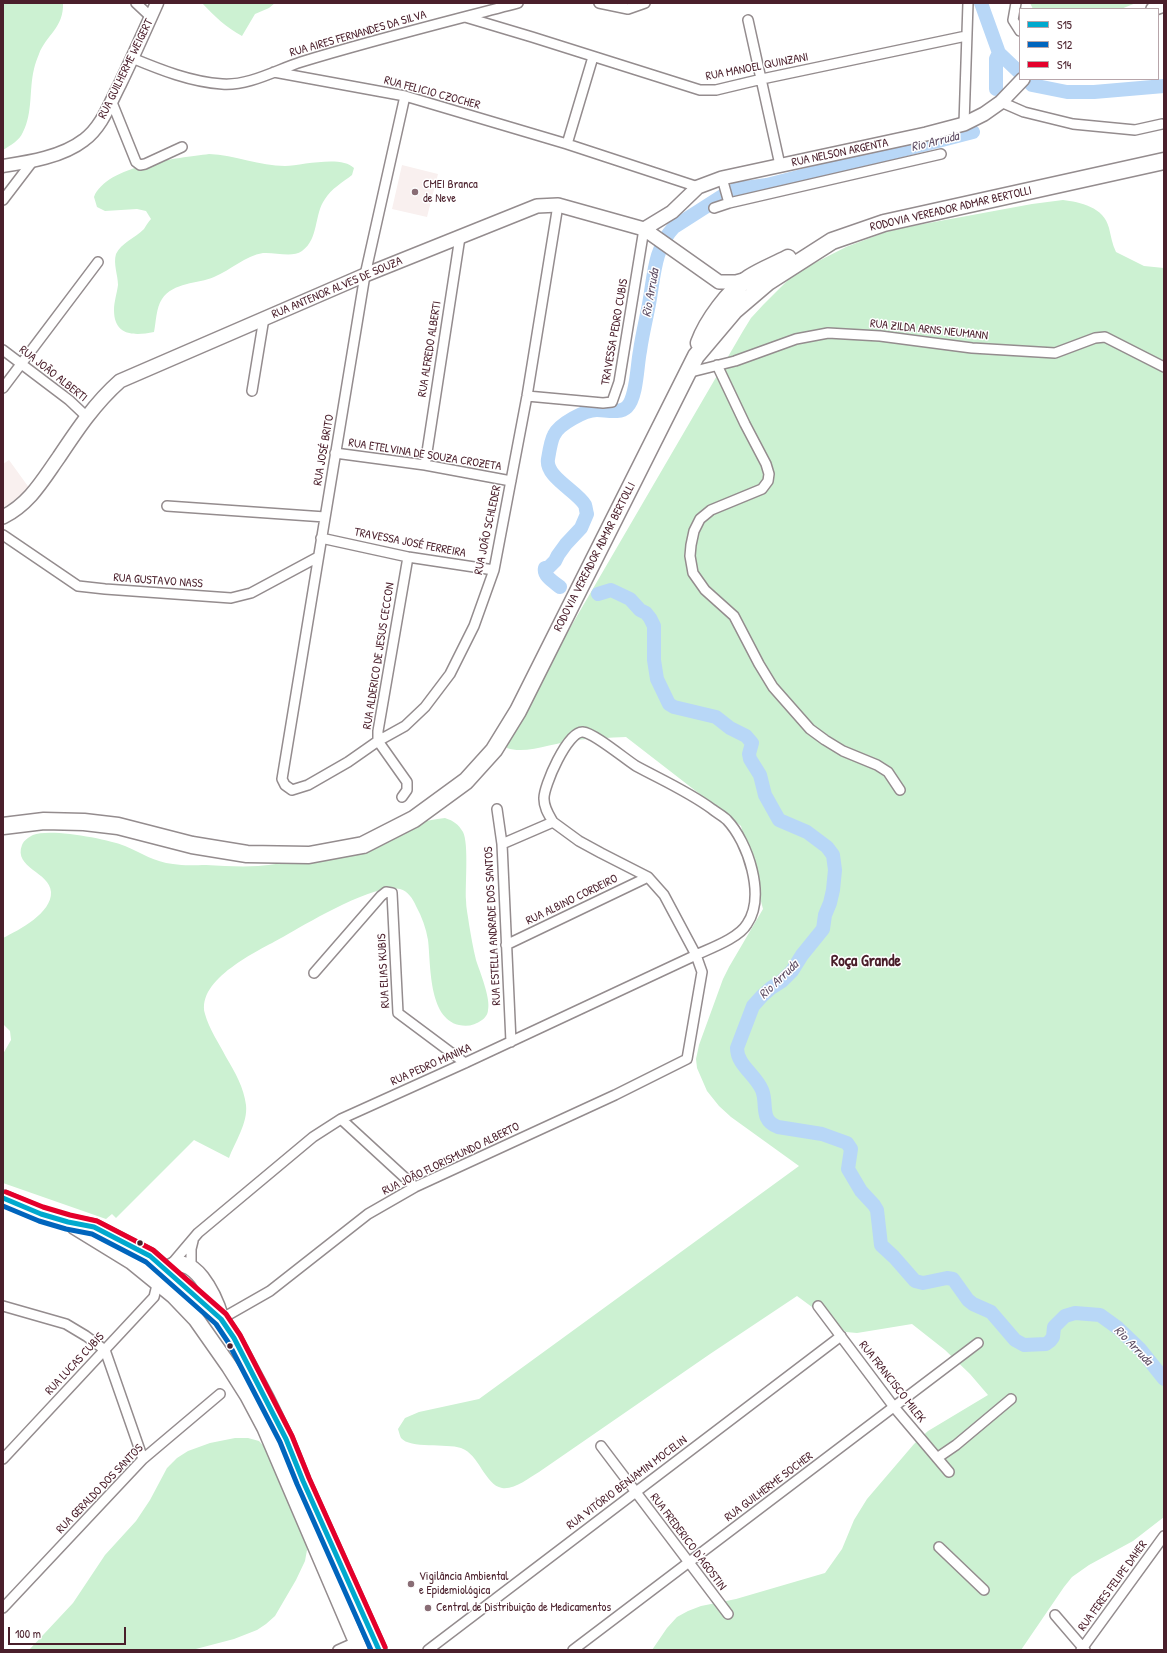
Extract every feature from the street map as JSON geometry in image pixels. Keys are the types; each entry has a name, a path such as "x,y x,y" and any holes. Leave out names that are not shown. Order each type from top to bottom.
{"highway":[{"name":"RODOVIA VEREADOR ADMAR BERTOLLI","path":"3,826 44,821 84,822 118,826 192,845 240,853 309,855 363,845 414,819 466,781 498,743 521,704 696,356 734,311 768,282 832,241 884,223 1164,161"},
{"path":"696,356 700,342 710,321 724,301 748,278 800,252 832,241"}],"main road":[{"name":"RUA NELSON ARGENTA","path":"644,229 672,212 698,187 722,178 926,134 964,124 984,114 1001,102 1021,81"},
{"name":"RUA ANTENOR ALVES DE SOUZA","path":"3,517 16,509 37,490 87,417 105,394 120,382 365,275 537,206 558,205 644,229 719,282"},
{"path":"724,301 719,282 736,282 748,278"},
{"path":"3,1198 41,1214 68,1222 94,1226 150,1256 221,1318"},
{"path":"68,1222 131,1261 174,1296 196,1319 248,1396 280,1460 358,1646"},
{"path":"166,1270 176,1264 191,1267 212,1292 221,1318 264,1394 286,1439 303,1482 379,1650"}],"street":[{"path":"136,3 151,17"},
{"name":"RUA GUILHERME WEIGERT","path":"3,166 32,162 64,151 84,140 100,123 157,3"},
{"name":"RUA AIRES FERNANDES DA SILVA","path":"274,72 300,62 402,33 518,3"},
{"path":"599,3 628,9 645,3"},
{"path":"964,124 968,3"},
{"path":"1016,3 1014,20 1019,29"},
{"name":"RUA MANOEL QUINZANI","path":"465,17 700,90 716,90 966,36"},
{"path":"748,20 780,165"},
{"path":"567,144 593,57"},
{"name":"RUA FELICIO CZOCHER","path":"132,58 163,71 188,78 223,84 244,82 274,72 405,96 567,144 698,187"},
{"name":"RUA JOSÉ BRITO","path":"308,785 292,790 285,785 282,779 365,275 405,96"},
{"path":"111,100 136,162 140,165 182,147"},
{"path":"1001,102 1024,112 1073,124 1135,130 1162,124"},
{"name":"RUA NELSON ARGENTA","path":"714,208 729,203 941,154"},
{"path":"3,200 32,162"},
{"path":"722,178 729,203"},
{"name":"RUA JOÃO SCHLEDER","path":"308,785 348,762 378,741 405,726 426,707 450,674 474,626 494,570 527,396 558,205"},
{"name":"TRAVESSA PEDRO CUBIS","path":"527,396 603,403 612,402 620,382 644,229"},
{"name":"RUA ALFREDO ALBERTI","path":"425,465 460,237"},
{"path":"3,388 98,262"},
{"path":"252,391 264,318"},
{"name":"RUA ZILDA ARNS NEUMANN","path":"687,373 735,361 796,339 828,333 880,336 972,348 1055,353 1094,338 1105,337 1164,367"},
{"name":"RUA JOÃO ALBERTI","path":"3,350 69,400 87,417"},
{"path":"716,365 766,464 769,474 768,481 762,489 712,510 700,519 694,531 691,545 690,556 693,573 705,590 734,616 773,687 810,729 825,740 843,750 877,765 888,772 900,790"},
{"name":"RUA ETELVINA DE SOUZA CROZETA","path":"335,453 425,465 511,481"},
{"path":"166,506 325,517"},
{"name":"RUA GUSTAVO NASS","path":"3,535 78,586 105,590 231,598 251,593 318,558"},
{"name":"TRAVESSA JOSÉ FERREIRA","path":"321,538 408,557 494,570"},
{"name":"RUA ALDERICO DE JESUS CECCON","path":"402,797 408,790 407,782 378,741 378,730 408,557"},
{"name":"RUA PEDRO MANIKA","path":"156,1282 198,1233 313,1136 340,1119 511,1042 727,941 747,924 754,906 754,885 751,865 744,844 727,820 700,800 623,758 596,738 584,732 578,732 571,738 563,750 546,788 544,799 546,809 553,822"},
{"name":"RUA ESTELLA ANDRADE DOS SANTOS","path":"497,809 502,844 511,1042"},
{"path":"502,844 553,822 601,853 648,877 664,895 696,955"},
{"name":"RUA ALBINO CORDEIRO","path":"506,945 648,877"},
{"name":"RUA ELIAS KUBIS","path":"314,973 381,896 386,892 392,893 398,1013 465,1063"},
{"name":"RUA JOÃO FLORISMUNDO ALBERTO","path":"221,1318 270,1291 368,1214 415,1187 614,1095 687,1059 702,972 696,955"},
{"path":"340,1119 415,1187"},
{"name":"RUA PEDRO MANIKA","path":"191,1267 191,1249 198,1233"},
{"name":"RUA LUCAS CUBIS","path":"3,1459 154,1297 156,1282"},
{"path":"3,1306 66,1324 105,1350 143,1459"},
{"name":"RUA FRANCISCO MILEK","path":"818,1306 894,1407 948,1472"},
{"name":"RUA VITÓRIO BENJAMIN MOCELIN","path":"428,1650 841,1336"},
{"name":"RUA GUILHERME SOCHER","path":"573,1650 978,1343"},
{"name":"RUA GERALDO DOS SANTOS","path":"3,1608 143,1459 220,1394"},
{"path":"937,1458 956,1445 1011,1400"},
{"name":"RUA FREDERICO D'AGOSTIN","path":"601,1446 728,1614"},
{"name":"RUA FERES FELIPE DAHER","path":"1083,1649 1164,1536"},
{"path":"939,1547 984,1590"},
{"path":"1055,1615 1083,1649"},
{"path":"338,1650 358,1646"}],"shaded area":[{"name":"CMEI Branca de Neve","path":"402,165 438,174 427,217 392,209"},
{"path":"9,460 30,489 3,508 3,464"}],"green space":[{"path":"3,3 63,3 63,12 58,25 42,47 35,65 30,109 23,132 19,138 3,150"},
{"path":"202,3 275,3 269,8 255,14 242,36 211,13"},
{"path":"1030,3 1136,3 1124,8 1032,8"},
{"path":"209,154 228,156 276,166 331,161 348,164 354,168 352,175 334,189 325,199 319,212 311,240 302,251 293,254 263,253 250,257 214,277 179,286 167,293 162,299 157,311 154,332 133,334 126,332 117,325 115,319 114,307 118,285 115,258 118,250 144,229 151,219 146,211 137,209 105,211 97,207 94,197 101,186 113,177 128,170 162,161"},
{"path":"1063,200 1084,204 1097,210 1106,221 1116,252 1144,266 1164,268 1164,1517 1133,1541 1089,1565 1072,1577 1021,1650 652,1650 667,1628 677,1617 688,1611 701,1606 736,1599 825,1573 842,1549 854,1520 867,1499 914,1444 928,1431 988,1395 970,1374 945,1350 912,1324 857,1333 846,1332 797,1296 539,1472 511,1487 502,1488 496,1486 486,1476 473,1456 461,1448 412,1444 401,1438 398,1429 405,1418 419,1412 479,1399 799,1166 731,1117 719,1106 707,1091 697,1068 696,1059 699,1045 723,979 763,909 741,826 626,737 569,741 523,750 507,748 506,742 510,731 751,318 795,273 846,247 886,232 1032,204"},
{"path":"445,818 457,825 463,832 465,838 466,893 471,938 476,960 485,985 489,1005 486,1016 483,1019 468,1026 462,1026 449,1020 442,1012 436,1001 433,989 426,931 422,918 413,901 408,893 400,889 389,889 374,892 324,914 245,958 219,978 210,989 205,1001 205,1014 212,1031 239,1080 246,1105 245,1119 229,1158 194,1140 116,1218 112,1214 106,1219 3,1183 3,1054 11,1040 10,1031 3,1024 3,938 33,920 40,914 50,900 51,892 45,879 27,865 23,859 21,853 22,845 27,839 33,835 41,833 79,835 117,843 154,859 177,865 258,866 326,855 401,828 430,820"},
{"path":"235,1438 248,1438 259,1441 270,1453 306,1540 307,1550 305,1561 275,1616 257,1630 234,1639 192,1650 29,1650 73,1603 105,1555 136,1521 150,1500 167,1468 177,1458 188,1451 210,1443"}],"waterway":[{"path":"981,3 999,53 1019,72"},
{"name":"Rio Arruda","path":"996,89 996,59 999,53"},
{"path":"1027,80 1032,85 1067,92 1094,92 1164,86"},
{"name":"Rio Arruda","path":"560,587 547,576 545,568 549,567 555,561 566,544 581,528 587,514 585,505 581,500 556,478 548,466 552,440 561,426 579,415 597,410 621,410 627,407 630,402 635,389 641,345 656,263 662,244 674,227 724,195 737,189 767,185 973,132"},
{"name":"Rio Arruda","path":"598,594 611,590 630,599 640,610 646,613 654,626 654,660 657,679 669,704 674,707 716,717 730,728 746,736 752,743 749,754 750,759 760,775 765,795 779,820 807,832 827,847 833,855 835,870 833,890 825,915 823,929 802,955 792,971 782,981 762,996 753,1006 737,1048 743,1065 759,1084 762,1090 768,1120 778,1127 822,1134 847,1143 851,1149 848,1169 861,1191 877,1210 881,1245 894,1257 915,1281 923,1283 947,1278 953,1279 968,1300 973,1304 991,1312 1015,1340 1024,1345 1046,1344 1053,1337 1054,1327 1065,1316 1075,1313 1100,1315 1118,1328 1140,1349 1164,1379"}],"transit line":[{"name":"S14","path":"6,1192 43,1207 97,1221 153,1250 226,1314 240,1335 292,1436 309,1478 385,1647"},
{"name":"S15","path":"3,1198 41,1214 68,1222 94,1227 150,1256 221,1319 234,1338 286,1439 303,1481 379,1650"},
{"name":"S12","path":"3,1206 39,1221 66,1229 92,1234 146,1262 216,1324 228,1342 280,1442 297,1484 371,1650"}],"place":[{"name":"CMEI Branca de Neve","path":"415,192"},
{"name":"Vigilância Ambiental e Epidemiológica","path":"411,1584"},
{"name":"Central de Distribuição de Medicamentos","path":"428,1608"}],"district":[{"name":"Roça Grande","path":"866,962"}]}
